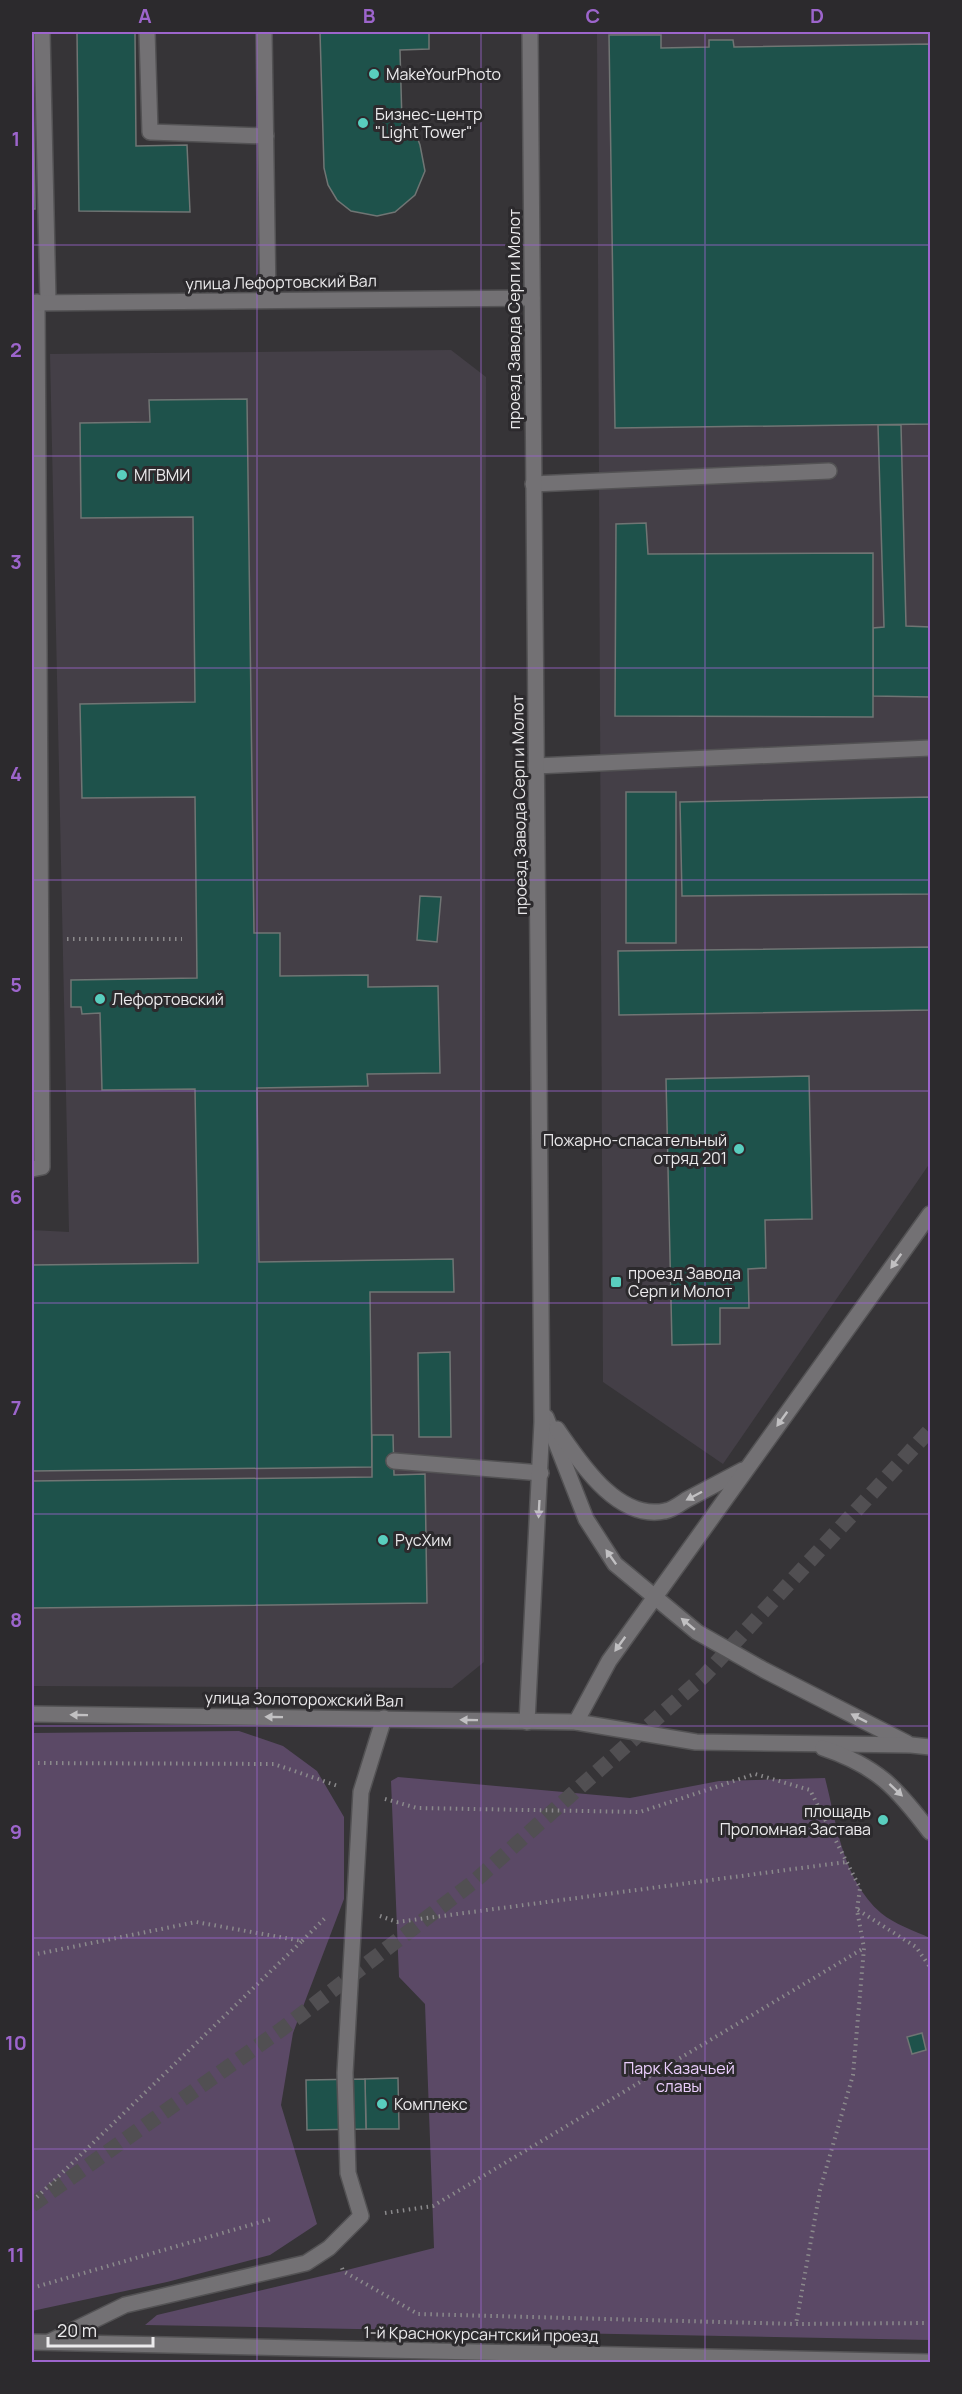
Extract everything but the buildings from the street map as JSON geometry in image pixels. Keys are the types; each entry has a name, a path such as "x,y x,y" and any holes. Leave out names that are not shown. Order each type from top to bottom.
{"street":[{"path":"32,1168 42,1167 36,1024 39,940 34,499 42,32"},
{"path":"147,32 150,132 266,136"},
{"path":"264,32 268,300"},
{"name":"проезд Завода Серп и Молот","path":"527,1722 541,1473 542,1409 530,32"},
{"name":"улица Лефортовский Вал","path":"39,302 532,298"},
{"path":"533,484 828,471"},
{"path":"536,766 930,748"},
{"path":"930,1214 609,1660 576,1722 696,1742 930,1747"},
{"path":"542,1409 581,1464 598,1483 624,1504 646,1511 666,1511 746,1469"},
{"path":"542,1409 586,1519 615,1564 697,1632 764,1670 911,1745"},
{"path":"394,1461 541,1473"},
{"name":"улица Золоторожский Вал","path":"32,1714 576,1722"},
{"path":"49,2342 125,2305 306,2263 329,2248 361,2216 348,2173 345,2073 361,1792 384,1718"},
{"path":"808,1743 850,1757 879,1774 903,1796 930,1832"},
{"name":"1-й Краснокурсантский проезд","path":"32,2342 930,2362"}],"path":[{"path":"39,940 183,939"},
{"path":"32,1763 274,1764 324,1782"},
{"path":"361,1792 417,1808 640,1812 755,1774 810,1790 860,1888 857,1910 864,1948 853,2075 820,2190 796,2324"},
{"path":"32,2199 36,2198 344,1899 355,1908 397,1922 846,1862"},
{"path":"857,1910 916,1947 930,1967"},
{"path":"32,1955 196,1922 302,1941"},
{"path":"361,2216 433,2206 864,1948"},
{"path":"32,2288 271,2219"},
{"path":"329,2248 343,2271 418,2314 796,2324 930,2323"}],"shaded area":[{"path":"597,32 930,32 930,1163 723,1464 603,1382"},
{"path":"451,350 486,377 484,1662 452,1688 32,1686 32,1230 69,1232 50,354"}],"green space":[{"path":"239,1731 283,1746 317,1771 344,1817 344,1899 293,2033 281,2105 317,2224 270,2255 167,2282 32,2311 32,1733"},
{"name":"Парк Казачьей славы","path":"398,1777 630,1798 719,1781 825,1778 843,1850 857,1884 886,1917 930,1938 930,2340 145,2325 157,2315 434,2248 425,2004 399,1977 391,1781"}],"tunnel":[{"path":"32,2205 282,2029 476,1880 704,1676 930,1430"}],"place":[{"name":"MakeYourPhoto","path":"374,74"},
{"name":"Бизнес-центр \"Light Tower\"","path":"363,123"},
{"name":"МГВМИ","path":"122,475"},
{"name":"Лефортовский","path":"100,999"},
{"name":"Пожарно-спасательный отряд 201","path":"739,1149"},
{"name":"проезд Завода Серп и Молот","path":"616,1282"},
{"name":"РусХим","path":"383,1540"},
{"name":"площадь Проломная Застава","path":"883,1820"},
{"name":"Комплекс","path":"382,2104"}]}
